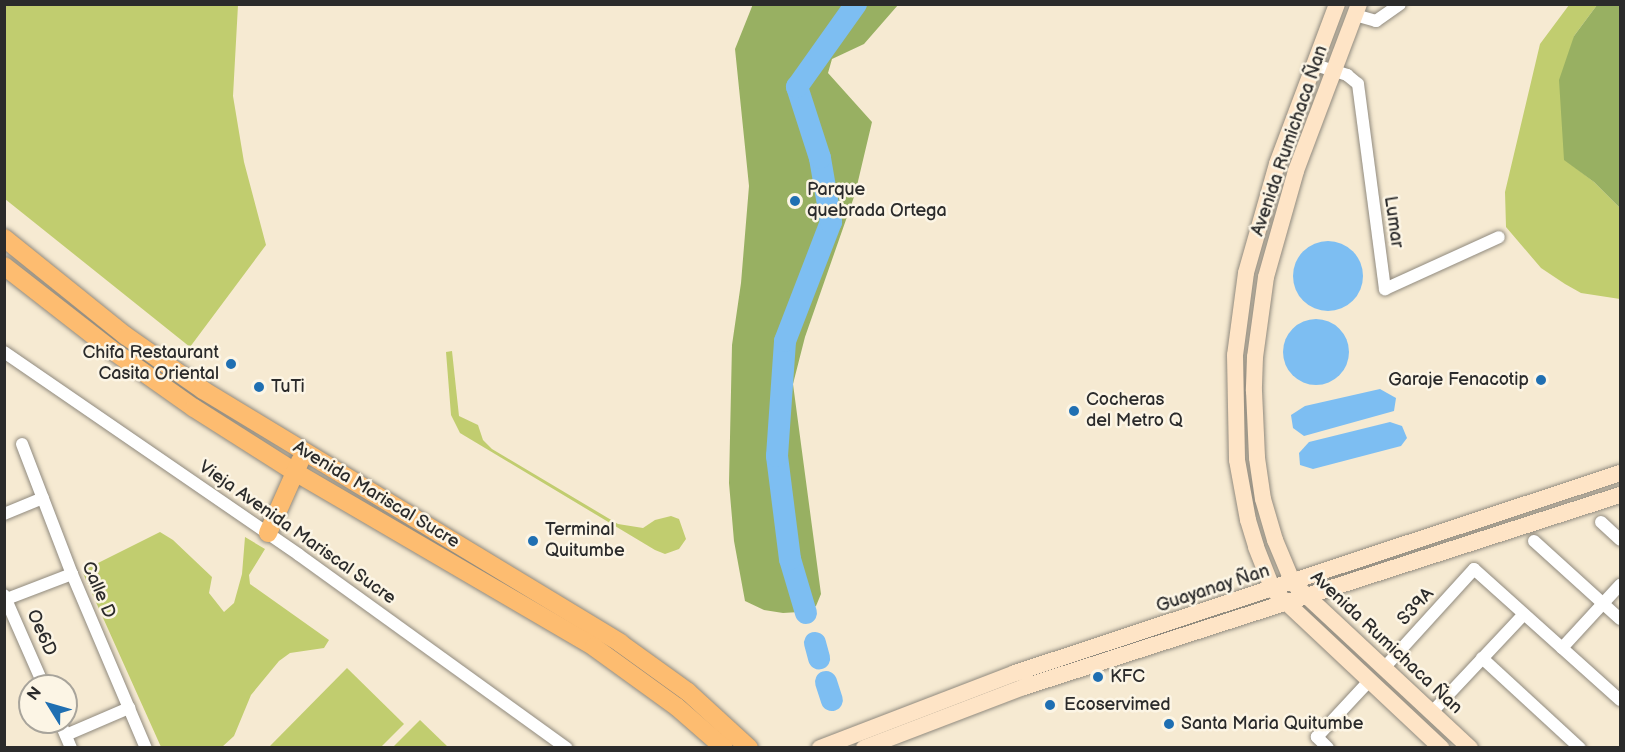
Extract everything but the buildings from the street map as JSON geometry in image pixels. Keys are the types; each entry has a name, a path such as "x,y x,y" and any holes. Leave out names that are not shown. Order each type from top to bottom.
{"main road":[{"name":"Avenida Rumichaca Ñan","path":"1337,4 1261,215 1246,273 1235,355 1235,421 1244,503 1256,547 1279,596 1441,747"},
{"name":"Avenida Rumichaca Ñan","path":"1357,10 1280,221 1266,277 1255,357 1256,429 1263,499 1275,540 1293,583 1470,747"},
{"name":"Avenida Mariscal Sucre","path":"4,238 126,336 203,390 620,643 688,692 750,747"},
{"name":"Avenida Mariscal Sucre","path":"4,266 112,350 194,408 295,472 594,647 677,707 724,747"},
{"path":"268,533 303,452"},
{"name":"Guayanay Ñan","path":"864,747 1279,596 1293,583 1620,473"},
{"name":"Guayanay Ñan","path":"820,747 1015,673 1279,596 1306,596 1620,495"},
{"path":"1505,513 1511,531"},
{"path":"422,547 434,530"}],"street":[{"path":"1357,10 1376,21 1400,4"},
{"name":"Lumar","path":"1315,65 1353,78 1358,84 1386,294 1499,237"},
{"name":"Vieja Avenida Mariscal Sucre","path":"4,352 268,533 567,747"},
{"name":"Calle D","path":"22,444 72,574 146,747"},
{"path":"4,514 43,498"},
{"path":"1601,522 1620,540"},
{"path":"1534,541 1620,619"},
{"name":"S39A","path":"1384,668 1474,570 1524,614"},
{"path":"5,598 72,574"},
{"path":"1562,648 1620,585"},
{"name":"Oe6D","path":"5,598 39,674"},
{"path":"1432,712 1524,614 1620,700"},
{"path":"1482,658 1580,747"},
{"path":"1328,747 1317,738 1369,681"},
{"path":"68,741 129,708"}],"green space":[{"path":"753,4 898,5 864,44 832,59 828,73 872,122 855,194 805,337 793,384 821,594 816,606 799,612 783,613 764,610 745,601 734,541 729,483 732,345 741,283 749,186 735,49"},
{"path":"4,5 238,5 233,96 244,162 266,245 190,347 5,199"},
{"path":"1569,5 1597,5 1574,36 1564,159 1594,182 1620,208 1620,299 1581,293 1565,284 1541,268 1506,227 1505,192 1540,44"},
{"path":"1597,5 1620,5 1620,208 1594,182 1564,160 1559,80 1574,36"},
{"path":"452,351 459,416 478,425 483,440 492,449 618,524 643,528 655,520 671,516 679,519 686,539 679,549 665,554 655,550 460,433 451,415 446,352"},
{"path":"160,532 173,540 212,577 209,593 224,612 234,603 242,574 245,537 265,549 249,575 250,584 329,640 324,648 290,653 279,661 251,695 234,736 222,747 161,747 82,571"},
{"path":"347,668 404,724 381,747 269,747"},
{"path":"420,720 448,747 393,747"}],"water":[{"path":"1328,241 1347,247 1357,257 1363,276 1357,295 1347,305 1328,311 1309,305 1299,295 1293,276 1299,257 1309,247"},
{"path":"1316,319 1329,322 1339,329 1346,339 1349,352 1346,365 1339,375 1329,382 1316,385 1303,382 1293,375 1286,365 1283,352 1286,339 1293,329 1303,322"},
{"path":"1380,389 1396,398 1394,411 1304,436 1293,428 1291,415 1305,406"},
{"path":"1390,422 1402,426 1407,438 1401,446 1313,469 1300,465 1299,453 1309,442"}],"waterway":[{"path":"806,613 790,559 777,456 785,341 831,222 820,158 797,87 856,4"},
{"path":"815,643 819,658"},
{"path":"826,682 832,700"}],"place":[{"name":"Parque quebrada Ortega","path":"795,201"},
{"name":"Chifa Restaurant Casita Oriental","path":"231,364"},
{"name":"Garaje Fenacotip","path":"1541,380"},
{"name":"TuTi","path":"259,387"},
{"name":"Cocheras del Metro Q","path":"1074,411"},
{"name":"Terminal Quitumbe","path":"533,541"},
{"name":"KFC","path":"1098,677"},
{"name":"Ecoservimed","path":"1050,705"},
{"name":"Santa Maria Quitumbe","path":"1169,724"}]}
